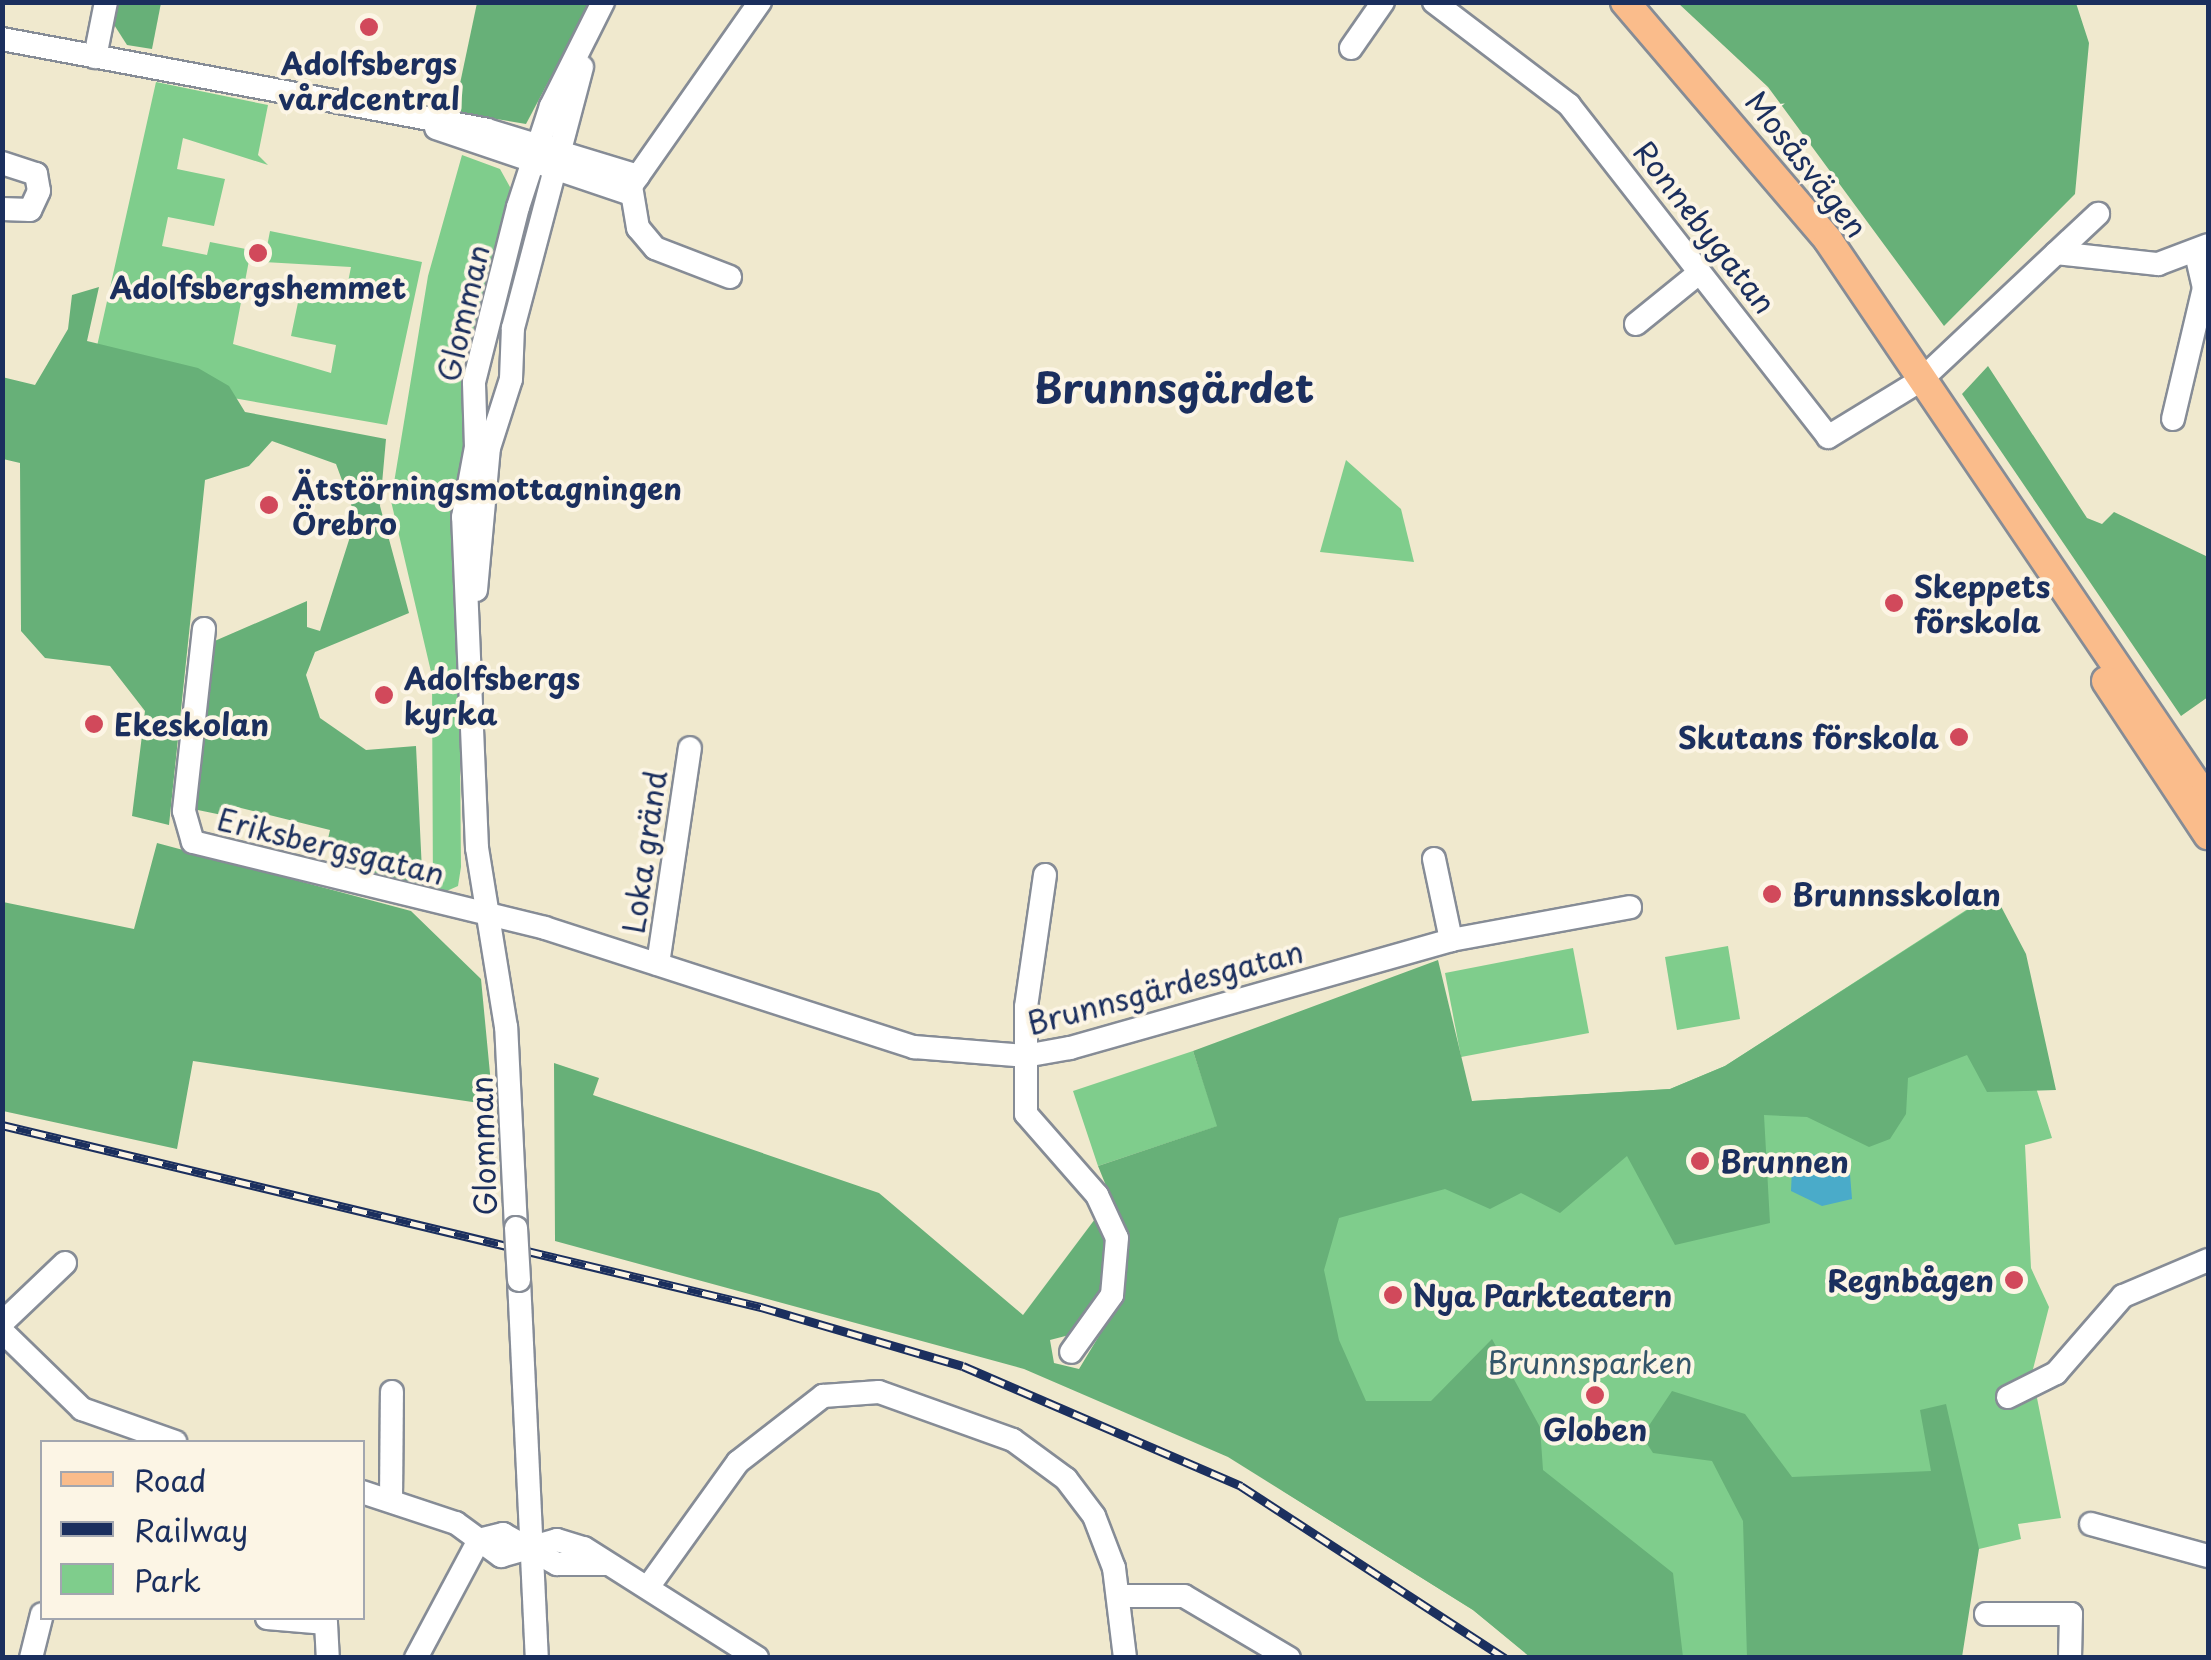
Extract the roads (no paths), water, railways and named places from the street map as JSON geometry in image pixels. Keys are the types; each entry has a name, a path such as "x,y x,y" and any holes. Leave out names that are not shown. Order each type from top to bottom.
{"main road":[{"name":"Mosåsvägen","path":"1625,2 1764,157 2208,801"},
{"name":"Mosåsvägen","path":"2017,523 2208,835"}],"street":[{"path":"95,57 106,2"},
{"path":"634,185 760,2"},
{"path":"1352,48 1383,2"},
{"name":"Ronnebygatan","path":"1434,2 1569,106 1828,437 1920,380"},
{"name":"Glomman","path":"537,1658 516,1228 490,913 475,815 464,517 476,447 474,382 545,157 599,11"},
{"path":"2,39 432,126 634,185"},
{"name":"Glomman","path":"470,634 490,448 545,157"},
{"path":"2,162 36,174 39,191 30,210 2,209"},
{"path":"634,185 655,248 730,277"},
{"path":"1920,380 2098,214"},
{"path":"2056,253 2158,264 2202,249 2204,288 2173,419"},
{"path":"1636,324 1700,273"},
{"name":"Eriksbergsgatan","path":"204,630 184,811 193,842 490,913"},
{"name":"Loka gränd","path":"658,964 690,748"},
{"path":"1434,859 1451,940"},
{"path":"1045,875 1025,1056 1026,1114 1097,1194 1117,1238 1112,1295 1072,1352"},
{"name":"Brunnsgärdesgatan","path":"490,913 658,964 877,1040 1025,1056 1451,940 1630,907"},
{"path":"2008,1397 2056,1373 2123,1296 2208,1260"},
{"path":"2,1324 65,1262"},
{"path":"2,1332 59,1394 110,1433 161,1440"},
{"path":"651,1582 738,1462 805,1406 846,1390 949,1414 1038,1455 1094,1516 1121,1596 1125,1658"},
{"path":"390,1500 392,1392"},
{"path":"365,1493 479,1540 502,1556 534,1551 557,1564 614,1564 651,1582 757,1658"},
{"path":"2091,1524 2208,1556"},
{"path":"416,1658 479,1540"},
{"path":"1121,1596 1184,1596 1289,1658"},
{"path":"1986,1614 2071,1614 2070,1658"},
{"path":"32,1658 41,1620"},
{"path":"287,1620 326,1624 328,1658"}],"water":[{"path":"1835,1154 1849,1162 1852,1199 1822,1206 1791,1191 1792,1169 1808,1155"}],"railway":[{"path":"2,1125 761,1307 963,1366 1241,1486 1505,1658"}],"place":[{"name":"Adolfsbergs vårdcentral","path":"369,27"},
{"name":"Adolfsbergshemmet","path":"258,253"},
{"name":"Ätstörningsmottagningen Örebro","path":"269,505"},
{"name":"Skeppets förskola","path":"1894,603"},
{"name":"Adolfsbergs kyrka","path":"384,695"},
{"name":"Ekeskolan","path":"94,724"},
{"name":"Skutans förskola","path":"1959,737"},
{"name":"Brunnsskolan","path":"1772,894"},
{"name":"Brunnen","path":"1700,1161"},
{"name":"Regnbågen","path":"2014,1280"},
{"name":"Nya Parkteatern","path":"1393,1295"},
{"name":"Globen","path":"1595,1395"}],"district":[{"name":"Brunnsgärdet","path":"1174,387"}],"park label":[{"name":"Brunnsparken","path":"1590,1362"}]}
